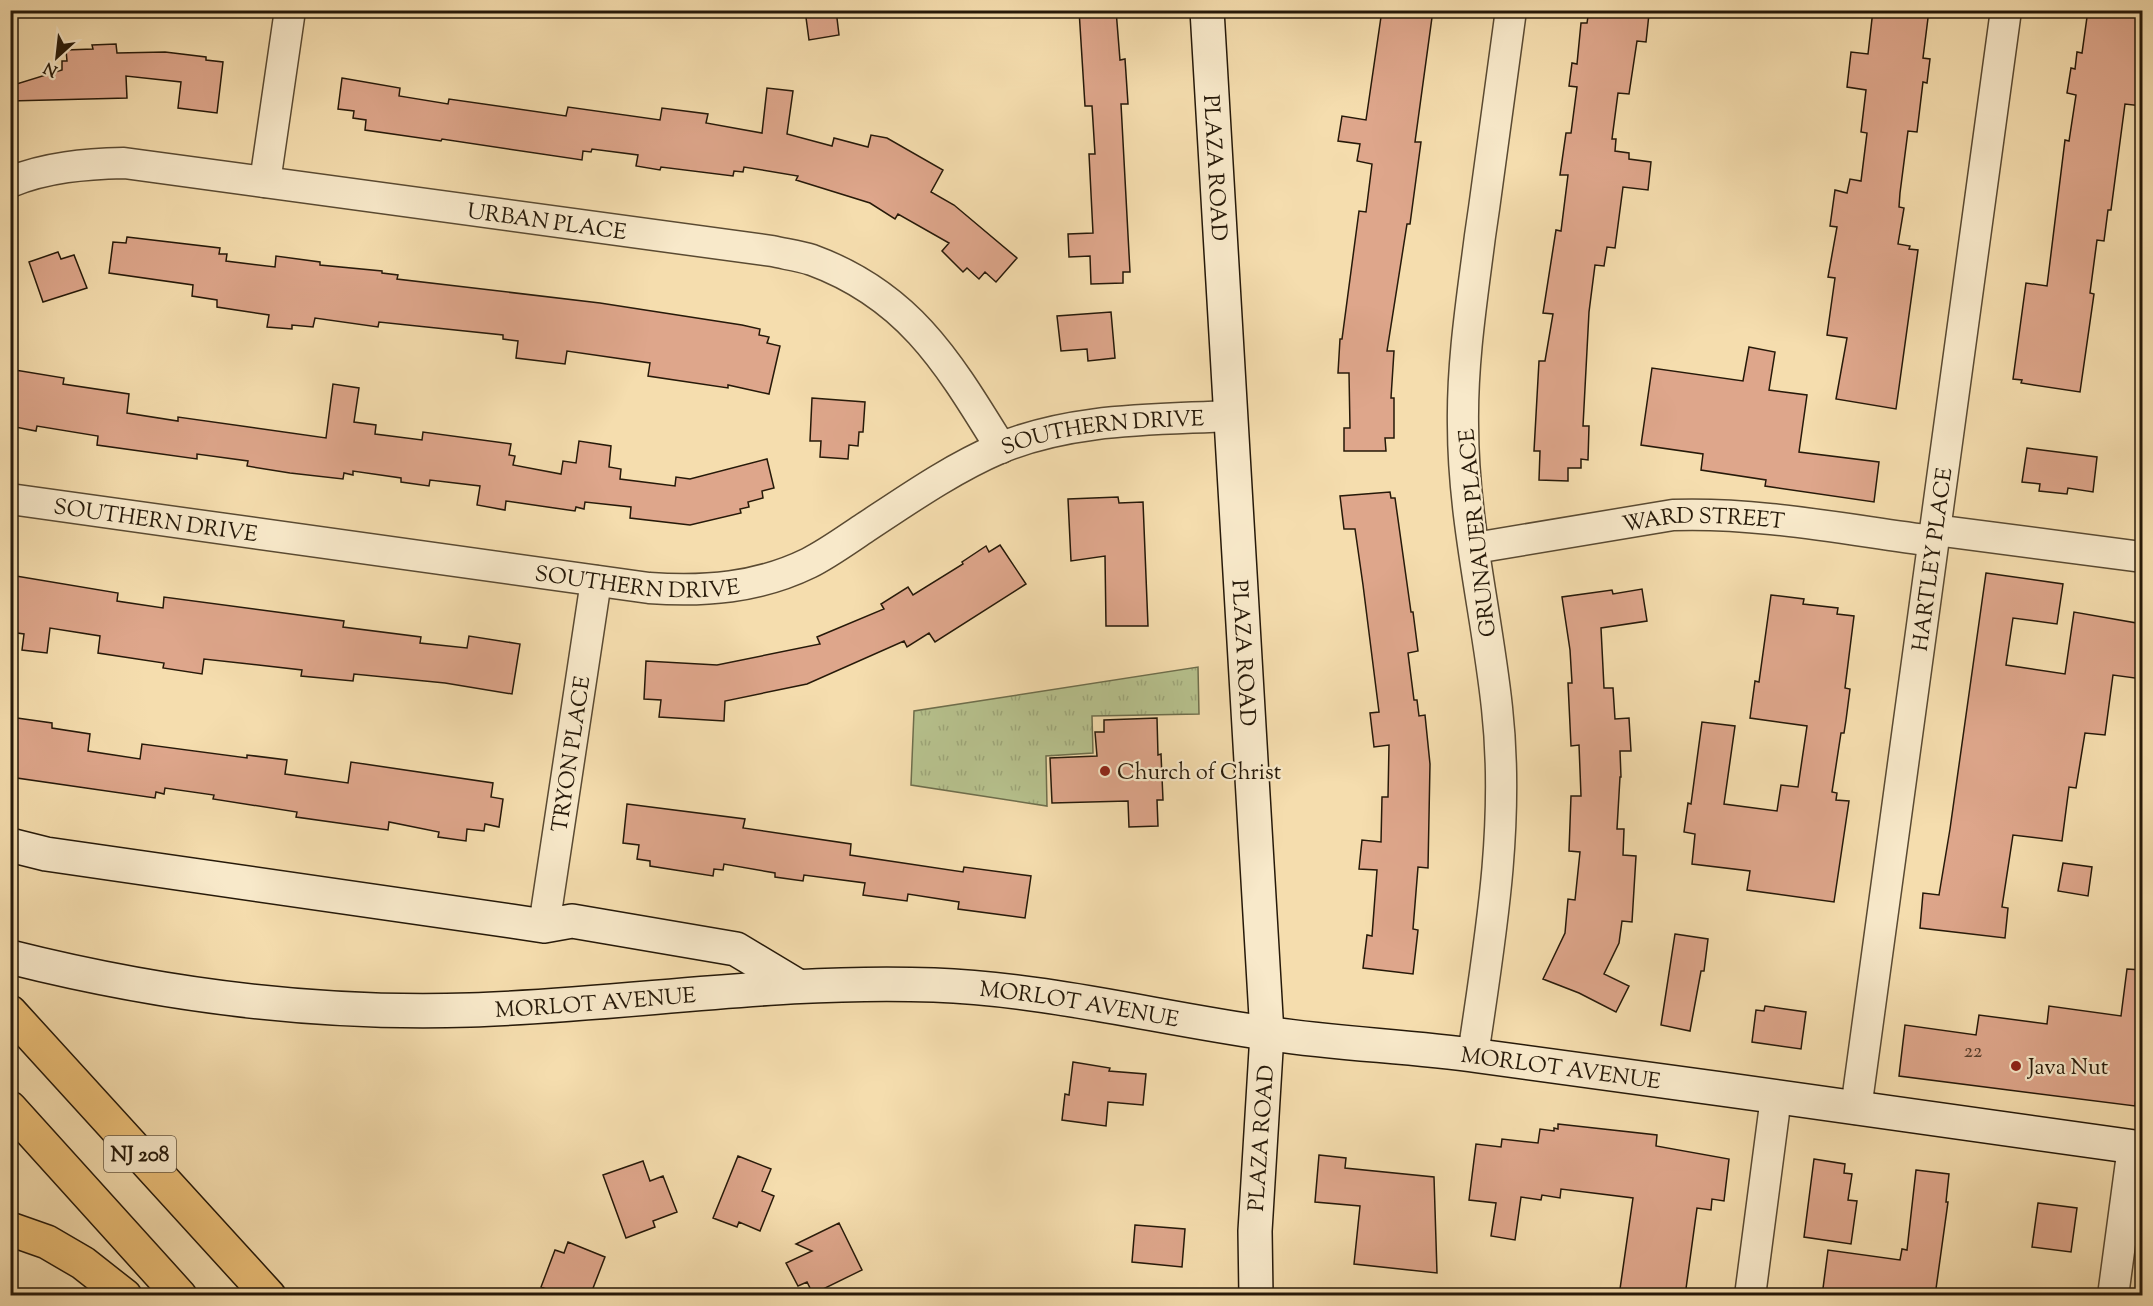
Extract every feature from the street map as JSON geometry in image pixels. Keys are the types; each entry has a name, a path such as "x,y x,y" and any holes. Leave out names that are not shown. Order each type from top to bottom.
{"highway":[{"name":"NJ 208","path":"10,1012 268,1296"},
{"name":"NJ 208","path":"10,1108 180,1296"},
{"path":"10,1229 47,1242 74,1257 125,1296"}],"street":[{"path":"266,182 290,10"},
{"name":"PLAZA ROAD","path":"1207,10 1267,1034 1255,1231 1256,1296"},
{"name":"GRUNAUER PLACE","path":"1473,1055 1494,916 1502,810 1497,710 1466,483 1463,425 1464,368 1511,10"},
{"name":"HARTLEY PLACE","path":"1856,1109 2006,10"},
{"name":"URBAN PLACE","path":"10,182 53,169 77,165 124,163 772,251 811,260 849,276 885,298 914,325 939,353 1001,448"},
{"name":"SOUTHERN DRIVE","path":"10,499 596,581 686,591 728,588 769,579 808,563 940,480 1001,448 1048,432 1094,423 1229,416"},
{"name":"WARD STREET","path":"1475,548 1673,515 1703,514 2142,557"},
{"name":"TRYON PLACE","path":"544,926 596,581"},
{"path":"10,845 46,854 544,926 572,921 736,949 796,986"},
{"name":"MORLOT AVENUE","path":"10,957 66,971 220,998 299,1006 386,1011 471,1010 553,1005 796,986 937,985 1005,991 1065,998 1267,1034 1473,1055 2138,1148"},
{"path":"1750,1296 1776,1097"},
{"path":"2113,1296 2138,1148"}],"green space":[{"path":"1198,667 1199,714 1092,716 1093,753 1046,756 1047,806 911,785 914,711"}],"building":[{"path":"805,10 836,10 839,35 809,40"},
{"path":"1079,10 1116,10 1120,60 1125,59 1128,104 1121,104 1130,272 1123,272 1123,283 1091,284 1090,256 1069,257 1068,234 1093,233 1089,154 1095,154 1092,106 1085,106"},
{"path":"1382,10 1433,10 1415,142 1421,142 1410,224 1407,224 1387,351 1394,351 1391,398 1394,398 1394,438 1385,438 1386,451 1344,451 1344,428 1350,428 1349,373 1338,373 1340,339 1342,339 1359,211 1366,212 1372,164 1357,161 1360,144 1338,141 1342,116 1366,120"},
{"path":"1589,10 1620,10 1649,14 1646,42 1637,41 1629,94 1618,93 1612,139 1616,139 1615,151 1629,153 1629,159 1651,162 1648,190 1623,187 1615,248 1607,247 1604,266 1595,265 1589,312 1583,426 1589,426 1588,460 1581,459 1581,468 1568,468 1568,481 1539,480 1540,451 1534,451 1539,361 1545,361 1553,314 1543,313 1556,230 1561,231 1568,175 1560,175 1566,133 1571,133 1577,87 1569,86 1572,63 1577,64 1581,23 1587,23"},
{"path":"1873,10 1929,10 1923,58 1930,59 1927,83 1923,82 1917,132 1908,131 1900,193 1899,207 1904,208 1898,244 1918,250 1896,409 1836,399 1847,338 1827,335 1835,278 1828,277 1837,227 1830,226 1835,190 1847,193 1850,179 1861,181 1867,133 1861,132 1866,90 1847,87 1851,52 1868,54"},
{"path":"2088,10 2142,10 2142,106 2125,104 2111,210 2108,210 2104,241 2097,240 2090,293 2094,294 2080,392 2021,383 2022,380 2013,379 2026,283 2047,286 2065,140 2069,141 2076,95 2067,93 2071,68 2075,69 2077,52 2082,53"},
{"path":"116,44 117,53 165,52 206,57 206,60 223,62 217,113 178,108 181,82 126,76 127,98 10,101 10,86 62,70 62,61 67,61 66,50 93,49 92,45"},
{"path":"342,78 400,88 399,96 448,104 449,99 566,116 568,107 660,120 662,108 708,114 706,123 762,133 767,88 793,91 787,134 832,146 834,138 868,147 871,135 887,138 943,170 931,192 954,205 1017,258 996,282 985,272 979,279 967,268 963,272 942,251 949,243 898,214 895,219 870,203 796,180 798,176 744,167 743,172 734,171 733,176 661,167 660,170 636,166 638,155 592,149 591,152 583,151 582,160 365,130 366,120 353,118 354,111 338,109"},
{"path":"127,237 220,248 219,254 227,254 226,261 275,267 276,256 320,262 320,265 382,271 382,273 398,275 397,279 600,303 742,325 760,329 759,335 769,337 767,343 780,346 769,394 728,385 728,388 648,376 650,363 567,351 565,364 516,358 518,341 503,339 503,335 379,322 378,327 315,318 313,327 292,325 292,329 267,327 269,315 217,307 217,300 192,296 193,285 109,273 113,242 126,243"},
{"path":"58,252 61,259 74,255 87,288 43,302 29,262"},
{"path":"1111,312 1115,358 1088,361 1087,349 1061,351 1057,316"},
{"path":"1749,347 1775,352 1769,390 1807,395 1799,452 1879,462 1874,502 1765,486 1766,480 1701,470 1703,454 1641,445 1652,368 1743,381"},
{"path":"15,370 64,378 63,384 129,394 127,413 178,421 178,417 326,438 333,384 359,388 354,422 376,425 375,434 422,440 423,432 511,444 509,455 515,456 513,465 561,474 563,461 576,463 579,441 611,446 609,467 621,469 620,479 675,486 676,477 690,479 767,459 774,488 762,491 763,498 748,502 749,507 740,509 741,513 690,525 630,518 631,507 585,502 584,509 576,507 575,511 506,501 505,510 477,505 480,486 430,480 429,486 401,482 401,478 353,471 353,475 344,473 343,479 290,473 247,466 248,461 197,454 197,459 97,445 98,436 37,426 36,431 10,426 10,401"},
{"path":"812,398 865,402 863,432 859,432 858,446 849,445 848,459 820,457 821,441 810,441"},
{"path":"2027,448 2097,457 2093,492 2068,488 2067,494 2039,491 2040,484 2022,482"},
{"path":"1390,492 1391,498 1395,498 1418,651 1408,653 1414,700 1417,700 1419,716 1425,715 1430,764 1428,868 1418,867 1413,929 1418,930 1413,974 1363,968 1367,935 1372,936 1377,870 1359,869 1362,840 1381,842 1382,797 1388,797 1389,745 1374,747 1370,713 1379,712 1363,585 1355,529 1344,529 1340,496"},
{"path":"1118,497 1119,503 1143,502 1148,626 1106,626 1105,556 1071,561 1068,499"},
{"path":"1000,545 1026,584 935,642 929,633 907,647 904,641 807,684 725,701 724,721 659,717 661,700 644,699 646,661 717,665 820,644 817,637 884,609 881,604 908,587 913,595 963,564 962,562 986,546 989,552"},
{"path":"1986,573 2063,584 2057,624 2013,618 2006,665 2065,674 2074,612 2142,624 2142,679 2113,675 2105,735 2085,733 2076,788 2069,787 2062,841 2013,835 2002,907 2008,908 2005,938 1920,928 1923,893 1939,895"},
{"path":"10,575 118,593 117,601 163,608 164,597 344,621 343,627 421,637 420,643 467,648 469,636 520,644 512,694 445,683 354,674 353,681 301,676 302,670 204,659 202,674 163,668 164,663 98,653 100,636 50,628 47,653 22,650 24,634 10,632"},
{"path":"1642,589 1647,621 1601,628 1604,688 1613,688 1615,719 1629,718 1631,751 1620,751 1621,777 1617,829 1624,829 1623,855 1636,856 1632,922 1622,921 1619,943 1604,974 1629,986 1616,1012 1579,993 1543,979 1565,933 1568,899 1575,900 1580,852 1569,851 1571,796 1581,796 1579,745 1571,746 1568,683 1572,683 1570,650 1562,597 1612,590 1613,594"},
{"path":"1771,595 1804,599 1803,604 1838,608 1837,614 1854,616 1845,688 1850,689 1832,792 1837,793 1836,800 1849,801 1834,902 1747,890 1750,871 1692,864 1695,834 1684,832 1688,803 1691,804 1702,722 1735,726 1724,804 1777,811 1781,785 1798,787 1807,726 1750,718 1755,681 1759,682"},
{"path":"17,718 52,723 52,728 90,734 88,751 140,759 142,744 247,758 247,755 287,760 285,774 348,783 351,762 493,783 491,797 503,799 499,827 485,824 484,831 467,829 466,841 438,837 439,832 389,822 388,830 296,817 297,812 213,799 214,795 165,788 164,794 156,792 155,798 10,777 10,730 15,731"},
{"path":"1157,718 1163,800 1157,800 1158,826 1129,827 1128,801 1052,803 1050,758 1097,756 1095,732 1104,732 1104,720"},
{"path":"627,804 745,819 743,828 851,844 850,855 963,872 964,867 1031,876 1025,918 958,909 959,902 908,894 907,901 863,895 865,883 804,875 803,881 775,877 775,873 724,864 723,870 714,869 713,876 650,866 650,861 637,859 639,845 623,843"},
{"path":"2063,863 2092,867 2088,896 2058,891"},
{"path":"1675,934 1708,939 1704,971 1701,971 1690,1031 1661,1025"},
{"path":"2127,969 2142,970 2142,1046 2135,1106 1899,1076 1905,1025 1976,1035 1979,1015 2047,1024 2049,1006 2121,1016"},
{"path":"1765,1006 1806,1012 1801,1049 1752,1042 1756,1010 1764,1011"},
{"path":"1073,1062 1110,1068 1109,1071 1146,1074 1143,1105 1108,1102 1106,1126 1062,1120 1065,1094 1069,1095"},
{"path":"1558,1124 1657,1135 1656,1146 1729,1159 1724,1201 1712,1199 1711,1210 1697,1208 1685,1296 1619,1296 1633,1198 1561,1189 1560,1198 1542,1195 1541,1200 1521,1197 1515,1240 1491,1236 1496,1203 1469,1200 1476,1144 1501,1147 1502,1139 1538,1143 1540,1129 1554,1131 1554,1128 1558,1129"},
{"path":"1319,1155 1346,1158 1345,1168 1434,1177 1437,1273 1354,1264 1360,1206 1315,1202"},
{"path":"738,1156 771,1169 762,1191 774,1196 760,1231 739,1222 737,1227 713,1218"},
{"path":"1814,1159 1845,1164 1844,1173 1852,1174 1848,1200 1857,1201 1851,1244 1804,1237"},
{"path":"643,1161 650,1181 663,1176 677,1212 653,1221 655,1227 626,1238 603,1175"},
{"path":"1916,1170 1949,1174 1946,1202 1948,1202 1935,1296 1822,1296 1828,1250 1900,1260 1902,1249 1907,1250"},
{"path":"2038,1203 2077,1208 2071,1252 2032,1247"},
{"path":"839,1223 862,1270 813,1294 807,1282 798,1286 786,1263 812,1251 796,1244"},
{"path":"1135,1225 1185,1229 1182,1267 1132,1262"},
{"path":"568,1242 605,1257 590,1296 564,1296 541,1287 555,1250 564,1253"}],"place":[{"name":"Church of Christ","path":"1105,771"},
{"name":"Java Nut","path":"2016,1066"}]}
